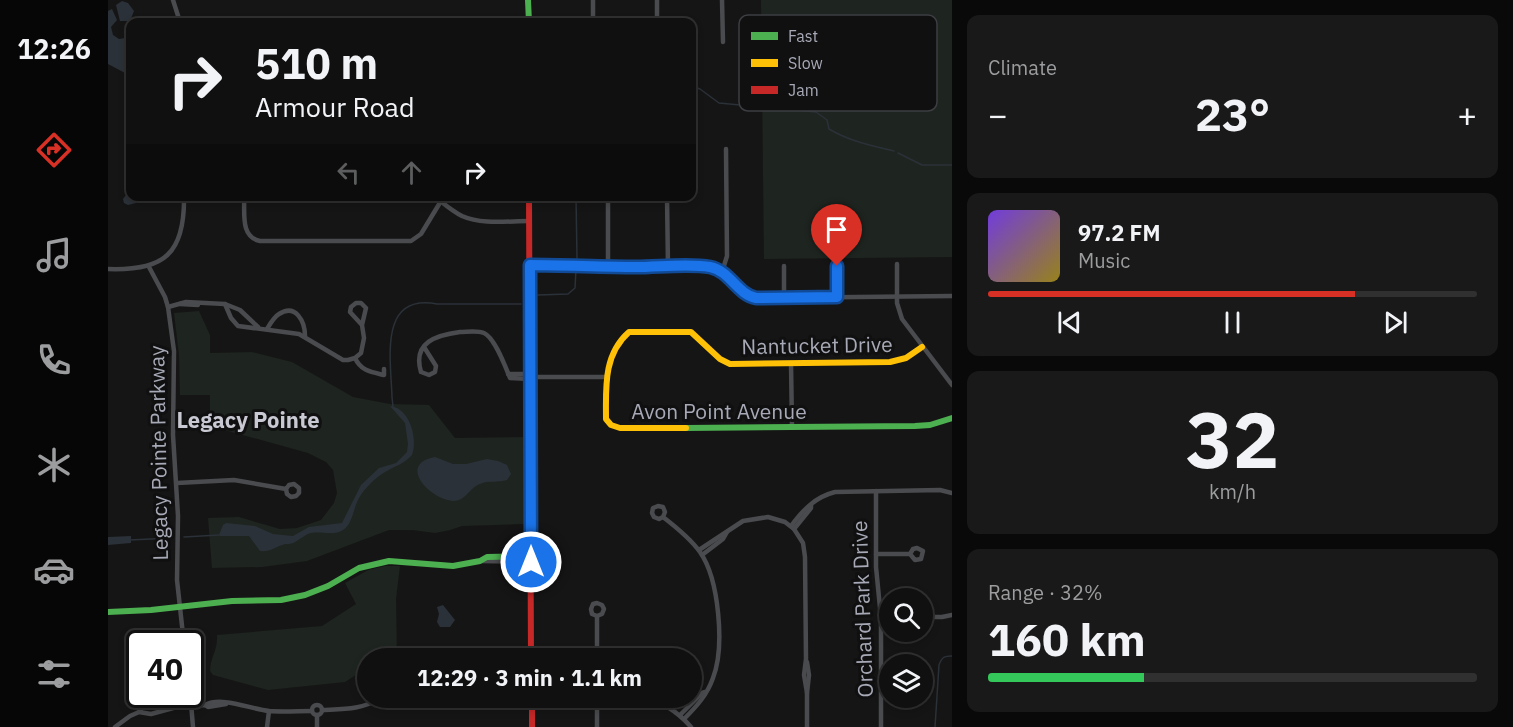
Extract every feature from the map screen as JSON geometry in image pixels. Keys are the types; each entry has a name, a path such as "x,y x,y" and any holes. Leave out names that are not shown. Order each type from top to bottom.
{"street":[{"path":"173,0 179,18"},
{"path":"528,0 529,18"},
{"path":"593,0 593,18"},
{"path":"657,0 657,18"},
{"path":"722,0 723,42"},
{"path":"722,272 727,256 726,148"},
{"path":"108,269 126,270 149,267 171,251 180,237 184,218 184,201"},
{"path":"244,201 247,233 252,239 260,242 411,241 421,234 441,201 457,213 474,220 529,221"},
{"path":"529,201 531,648"},
{"path":"608,201 608,267"},
{"path":"667,201 668,267"},
{"path":"897,264 897,297 904,323 952,385"},
{"path":"530,265 706,266 722,272 744,293 752,297 952,296"},
{"path":"783,297 784,266"},
{"path":"837,266 837,297"},
{"name":"Legacy Pointe Parkway","path":"149,267 168,307 174,357 173,435 177,483 177,566 182,630"},
{"path":"168,307 180,304 188,306 204,303 225,304 240,310 259,328"},
{"path":"225,304 231,318 238,326 305,336 343,360 355,358 361,353 363,347 362,325 366,308 363,304 356,303 351,307 350,312 362,325"},
{"path":"267,329 280,313 296,313 303,320 305,336"},
{"name":"Nantucket Drive","path":"605,377 621,339 626,333 632,331 691,332 727,363 894,362 922,347"},
{"path":"424,347 436,366 435,372 429,375 423,374 420,370 420,361 424,347 427,342 439,335 468,332 483,333 494,343 508,374 530,377 605,377"},
{"path":"355,358 361,368 368,372 384,375 384,369"},
{"path":"791,363 792,427"},
{"name":"Avon Point Avenue","path":"605,377 606,419 617,428 922,426 952,418"},
{"path":"177,483 234,480 286,489"},
{"path":"793,528 820,497 836,492 940,490 952,493"},
{"name":"Orchard Park Drive","path":"876,491 876,555 879,593"},
{"path":"663,517 700,552 714,582 718,609 717,664 713,677 705,692 682,717"},
{"path":"700,552 723,539 727,532 743,521 761,517 778,519 793,528 805,550 806,659 809,675 807,727"},
{"path":"876,555 910,554"},
{"path":"108,612 151,610 232,601 281,600 305,595 328,586 359,568 389,561 453,566 497,556 531,559"},
{"path":"933,617 952,615"},
{"path":"597,616 597,648"},
{"name":"Orchard Park Drive","path":"881,642 881,727"},
{"path":"204,705 240,704 269,711 312,711 317,715"},
{"path":"312,711 315,705 322,710"},
{"path":"317,715 322,710 357,707"},
{"path":"115,727 139,712 141,708"},
{"path":"139,712 151,714 164,708"},
{"path":"192,708 193,727"},
{"path":"532,708 532,727"},
{"path":"597,708 597,727"},
{"path":"668,708 682,717 691,727"},
{"path":"267,727 269,711"},
{"path":"317,715 317,727"},
{"path":"123,721 126,727"}],"shaded area":[{"path":"761,0 952,0 952,257 764,259 762,111 937,111 937,15 761,15"},
{"path":"122,1 128,3 134,11 131,18 120,21 116,5"},
{"path":"112,9 117,20 111,27 113,35 119,39 126,39 126,73 108,64 108,11"},
{"path":"126,195 126,201 138,201 128,205 123,199"},
{"path":"199,311 210,335 210,353 252,352 292,362 353,397 390,404 429,405 455,438 528,437 528,524 462,526 435,533 389,530 307,561 262,567 212,568 208,518 239,517 280,529 297,528 321,520 334,503 337,493 333,470 326,462 308,453 210,426 210,395 180,395 179,355 174,313"},
{"path":"390,406 403,412 411,425 414,441 412,455 403,463 382,474 367,487 357,502 349,524 343,530 336,533 311,533 293,543 263,551 260,551 249,536 219,535 226,523 255,526 273,534 293,536 309,527 342,523 361,485 379,468 396,463 407,452 405,423"},
{"path":"435,457 453,464 466,464 487,459 498,461 507,465 511,474 507,480 480,484 461,499 453,501 444,499 427,488 418,473 418,467 424,461"},
{"path":"131,536 131,543 108,545 108,537"},
{"path":"385,566 400,566 396,599 397,648 357,648 357,674 345,682 268,690 213,675 210,671 217,635 322,626 356,604 345,583 368,570"},
{"path":"443,605 455,620 450,627 440,627 437,622 439,614 437,607"}],"waterway":[{"path":"696,88 719,103 739,105"},
{"path":"805,111 816,112 827,120 829,129 844,137 894,151"},
{"path":"898,153 922,165 952,165"},
{"path":"576,201 577,258"},
{"path":"538,295 568,294 575,288 576,269"},
{"path":"393,407 390,348 392,332 397,319 405,309 418,303 521,304"},
{"path":"184,537 219,535"},
{"path":"130,540 171,538"},
{"path":"935,727 939,665 941,660 952,656"}],"traffic: fast":[{"path":"528,0 529,18"},
{"path":"686,428 915,426 930,425 952,418"},
{"path":"108,612 151,610 232,601 281,600 305,595 328,586 359,568 389,561 453,566 480,561 487,557 531,556"}],"traffic: slow":[{"path":"686,428 620,428 611,425 606,419 606,384 610,361 614,351 629,332 691,332 720,359 730,364 890,362 906,358 922,347"}],"traffic: jam":[{"path":"529,201 531,648"},
{"path":"532,708 532,727"}],"district":[{"name":"Legacy Pointe","path":"248,419"}],"route":[{"path":"531,562 530,265 706,266 722,272 744,293 756,298 837,297 837,266"}]}
